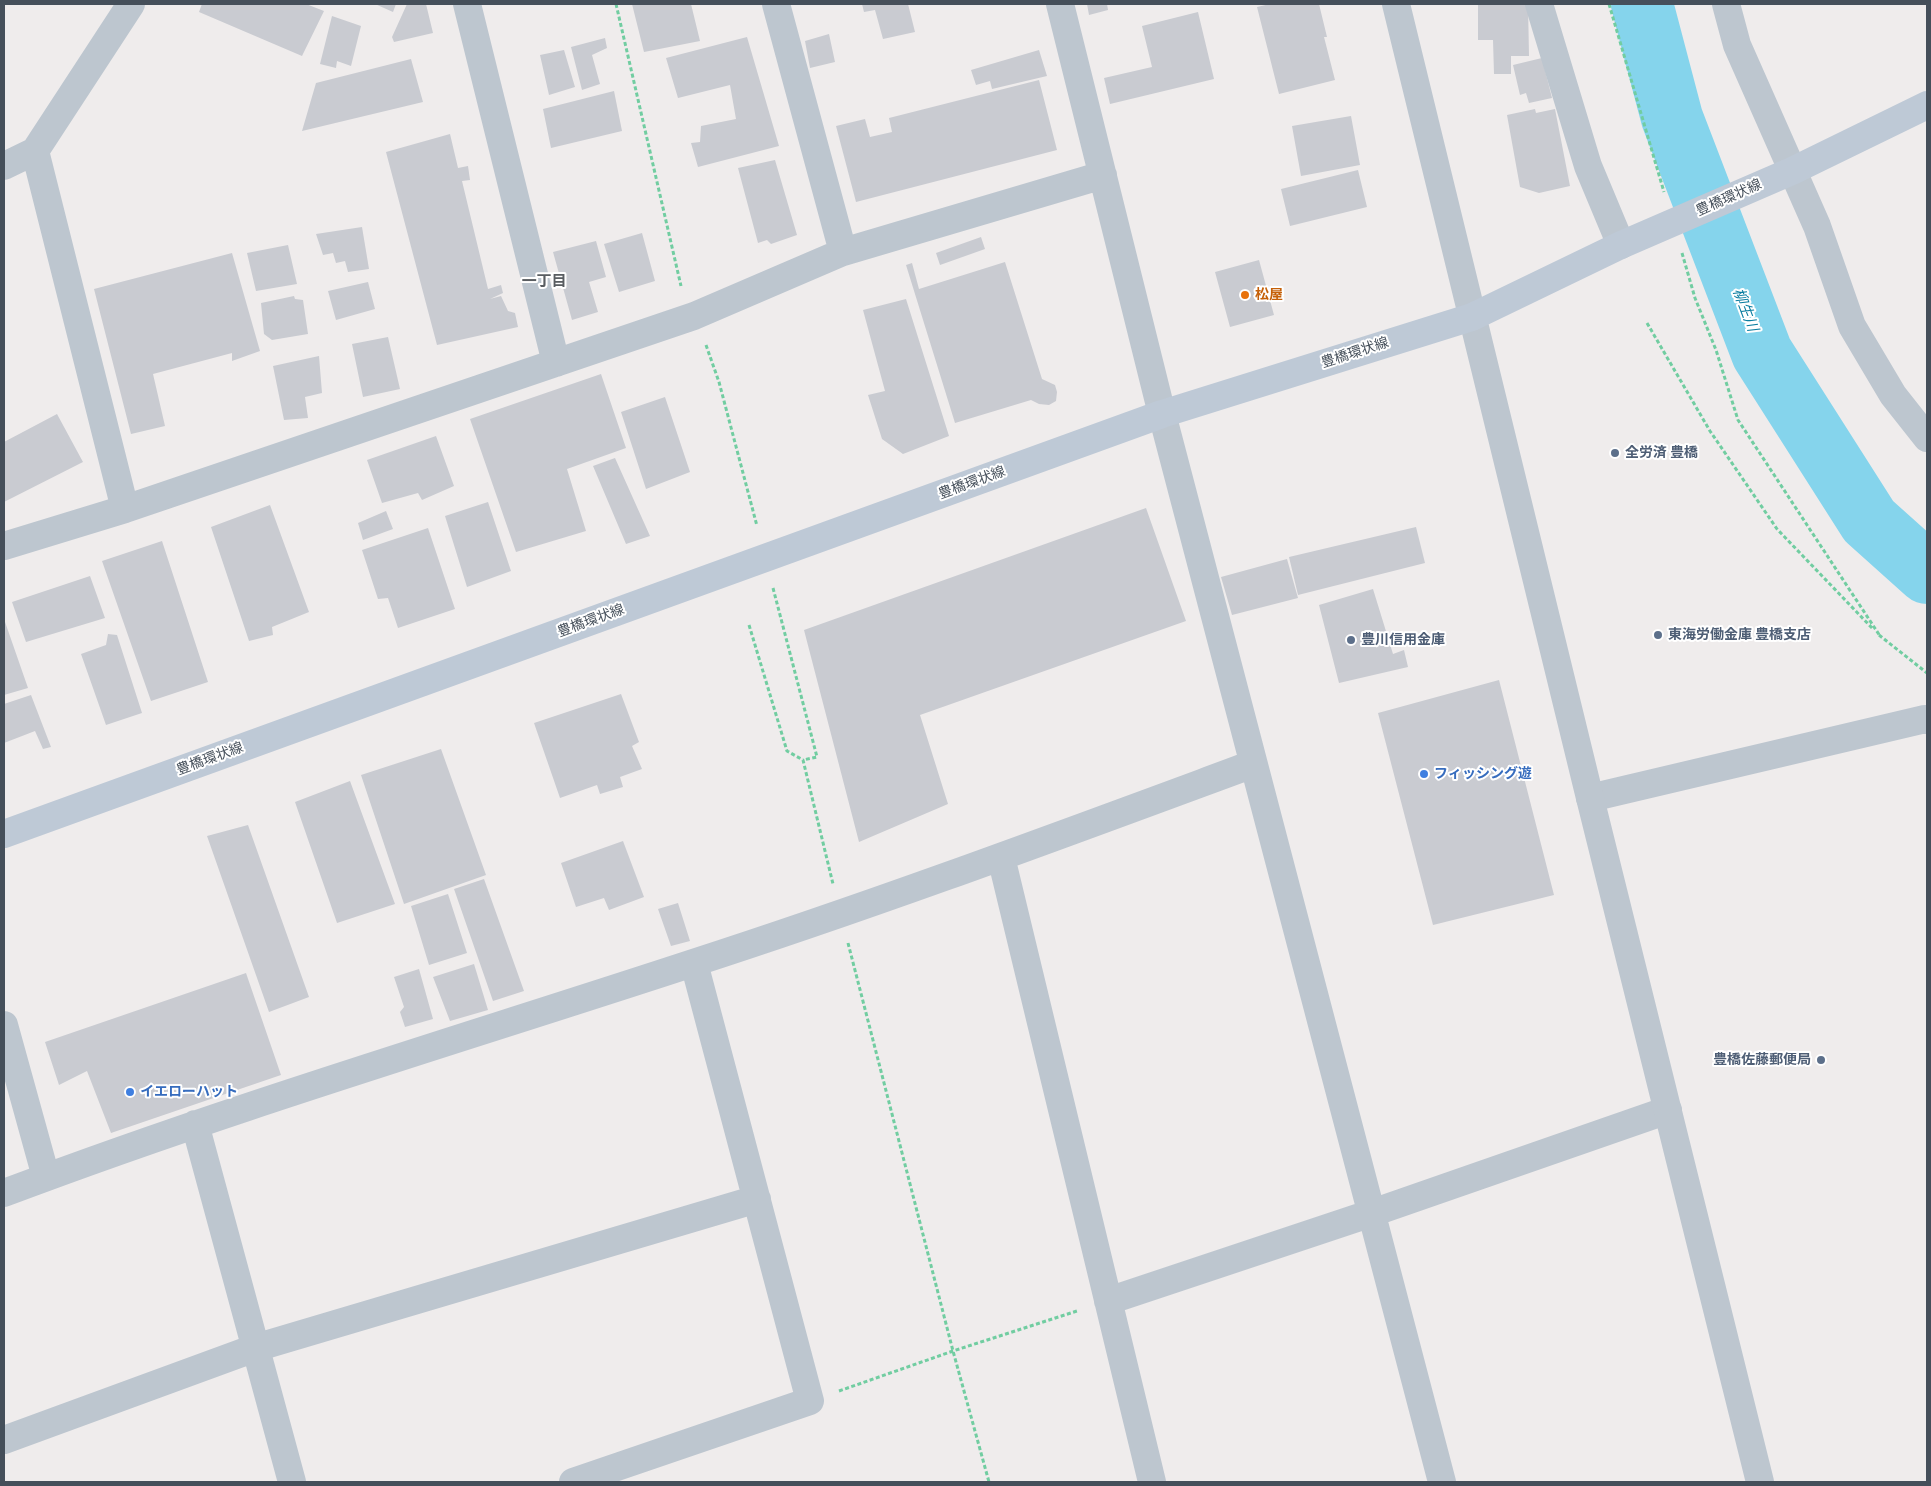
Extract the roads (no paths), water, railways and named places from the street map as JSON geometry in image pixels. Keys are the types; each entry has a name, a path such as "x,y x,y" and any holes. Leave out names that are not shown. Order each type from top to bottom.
{"main road":[{"name":"豊橋環状線","path":"4,834 1162,414 1472,316 1628,242 1788,173 1927,105"}],"street":[{"path":"4,166 35,150 131,4"},
{"path":"467,4 556,363"},
{"path":"776,4 843,252"},
{"path":"1060,4 1162,414 1442,1482"},
{"path":"1396,4 1590,798 1760,1482"},
{"path":"1539,4 1588,166 1628,242"},
{"path":"1726,4 1737,45 1788,173 1817,226 1852,326 1893,395 1927,438"},
{"path":"35,150 125,509"},
{"path":"4,546 125,509 694,316 843,252 1103,175"},
{"path":"1590,798 1927,722"},
{"path":"4,1193 195,1124 694,963 1000,857 1253,764"},
{"path":"1000,857 1152,1482"},
{"path":"572,1482 810,1401 694,963"},
{"path":"4,1025 46,1177"},
{"path":"1108,1301 1372,1213 1668,1110"},
{"path":"195,1124 254,1348 292,1482"},
{"path":"4,1440 254,1348 757,1199"}],"waterway":[{"name":"柳生川","path":"1642,4 1672,118 1762,353 1869,521 1927,573"}],"place":[{"name":"松屋","path":"1245,295"},
{"name":"全労済 豊橋","path":"1615,453"},
{"name":"東海労働金庫 豊橋支店","path":"1658,635"},
{"name":"豊川信用金庫","path":"1351,640"},
{"name":"フィッシング遊","path":"1424,774"},
{"name":"豊橋佐藤郵便局","path":"1821,1060"},
{"name":"イエローハット","path":"130,1092"}],"district":[{"name":"一丁目","path":"544,282"}]}
